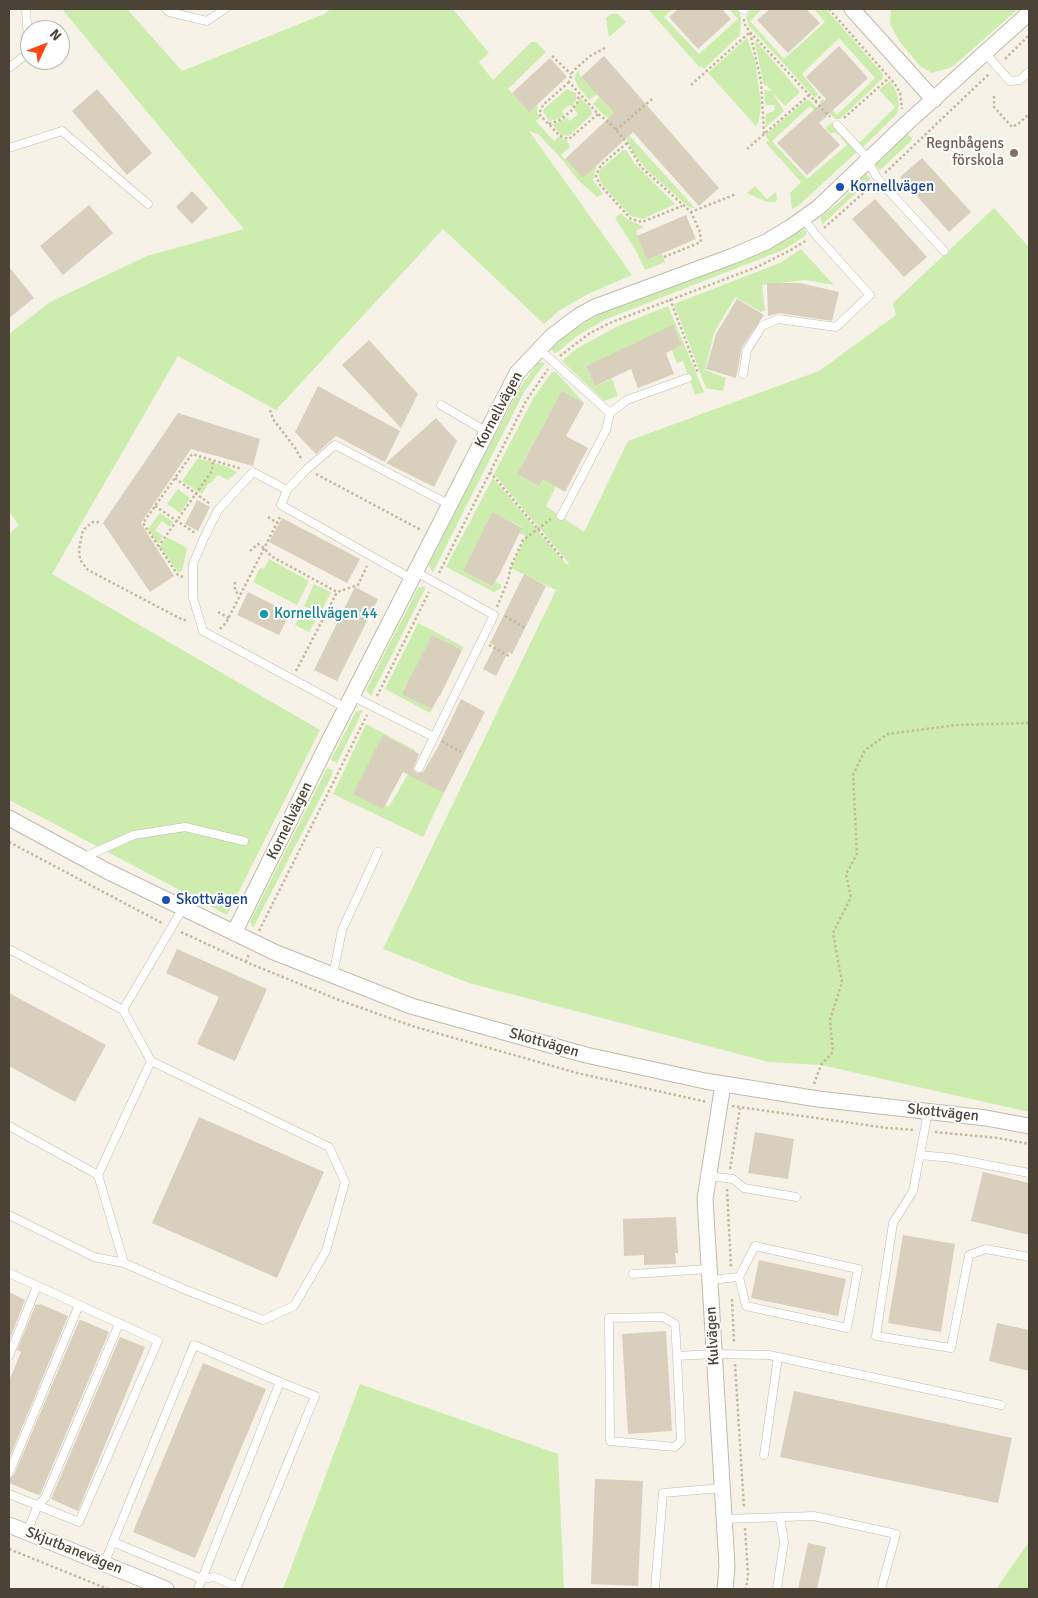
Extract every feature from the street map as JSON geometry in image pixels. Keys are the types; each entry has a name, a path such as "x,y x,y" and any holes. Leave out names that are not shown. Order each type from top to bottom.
{"street":[{"path":"852,9 934,100"},
{"name":"Kornellvägen","path":"234,933 349,702 517,373 559,331 580,315 766,242 819,207 1029,13"},
{"name":"Skottvägen","path":"9,818 82,858 274,952 411,1006 586,1055 723,1084 810,1098 986,1118 1029,1126"},
{"name":"Kulvägen","path":"723,1084 705,1199 727,1566 725,1589"},
{"name":"Skjutbanevägen","path":"9,1525 166,1589"}],"lane":[{"path":"166,9 168,12 207,21 225,9"},
{"path":"9,68 29,52 26,11"},
{"path":"985,53 1010,81 1020,80 1029,72"},
{"path":"837,125 862,153 878,179 944,251"},
{"path":"9,148 62,131 148,204"},
{"path":"743,374 746,350 762,326 778,319 836,327 870,295 803,218"},
{"path":"540,349 610,413"},
{"path":"561,516 606,430 610,413 627,400 688,378"},
{"path":"441,405 487,432"},
{"path":"419,768 494,615 434,582 372,556 281,505 287,490 307,469 335,445 450,505"},
{"path":"287,490 253,472 218,510 193,564 193,598 204,632 292,679 349,702 372,706 434,737"},
{"path":"82,858 134,835 185,827 244,841"},
{"path":"333,975 342,930 378,852"},
{"path":"123,1010 182,908"},
{"path":"9,949 123,1010 151,1062 329,1146 345,1182 326,1251 294,1306 263,1320 124,1263 94,1257 9,1215"},
{"path":"124,1263 98,1176 151,1062"},
{"path":"928,1112 913,1191 893,1223 876,1336 951,1348 969,1255 986,1249 1029,1257"},
{"path":"9,1126 98,1176"},
{"path":"920,1155 951,1158 1029,1173"},
{"path":"708,1176 733,1179 744,1188 796,1197"},
{"path":"755,1246 858,1269 847,1328 746,1306 739,1277 755,1246"},
{"path":"9,1273 158,1341 79,1522 9,1494"},
{"path":"633,1274 739,1277"},
{"path":"9,1356 37,1286"},
{"path":"9,1473 79,1305"},
{"path":"663,1317 675,1324 677,1356 682,1441 675,1447 610,1441 609,1318 663,1317"},
{"path":"27,1532 38,1505 46,1498 119,1324"},
{"path":"104,1564 113,1542 194,1345 315,1396 237,1587 215,1578 202,1579 113,1542"},
{"path":"677,1356 714,1354 769,1355 1000,1405"},
{"path":"764,1455 778,1357"},
{"path":"198,1589 280,1382"},
{"path":"655,1589 663,1492 722,1488"},
{"path":"724,1520 814,1516 896,1534 881,1589"},
{"path":"777,1589 784,1542 780,1517"}],"path":[{"path":"743,9 744,23 750,32 837,125 890,77"},
{"path":"829,9 898,87 903,117"},
{"path":"691,85 750,32"},
{"path":"750,32 761,81 764,134"},
{"path":"246,962 272,904 529,395 554,362 590,333 626,316 757,266 789,251 816,235 1029,36"},
{"path":"598,114 568,139 560,136 539,114 543,105 569,82 571,75 590,56 605,48"},
{"path":"552,56 571,75"},
{"path":"569,82 598,114 610,122 627,143 641,167 691,212 700,232 701,242 664,258"},
{"path":"549,124 560,120 571,111 577,103 579,94"},
{"path":"747,149 809,95"},
{"path":"815,102 822,95"},
{"path":"994,96 994,107 1012,127 1029,114"},
{"path":"616,130 652,99"},
{"path":"627,143 601,165 596,176 600,185 631,219 642,222 683,206"},
{"path":"691,212 736,194"},
{"path":"670,299 699,375 688,378"},
{"path":"270,410 273,419 295,448 307,469 425,532"},
{"path":"193,582 178,575 143,523 192,454 253,472"},
{"path":"158,547 212,471 214,461"},
{"path":"490,472 564,560"},
{"path":"175,478 218,510"},
{"path":"155,506 176,522 204,538"},
{"path":"213,637 229,618 285,507"},
{"path":"494,615 522,540 554,516 561,516"},
{"path":"268,517 277,522"},
{"path":"99,522 93,522 83,530 79,549 80,560 88,570 183,620 200,620"},
{"path":"250,551 258,544 271,556 337,592"},
{"path":"292,679 337,592 358,585 372,556"},
{"path":"235,582 235,590 240,597"},
{"path":"218,612 229,618"},
{"path":"494,615 500,614 525,628"},
{"path":"481,640 509,656"},
{"path":"810,1098 821,1065 833,1052 830,1020 842,982 833,933 851,897 846,874 857,854 853,775 865,750 888,734 956,725 1029,723"},
{"path":"434,737 461,752"},
{"path":"924,1131 998,1138 1029,1144"},
{"path":"9,1549 108,1589"}],"green space":[{"path":"62,9 127,9 182,71 324,14 331,9 453,9 489,53 479,62 493,80 531,42 536,42 546,52 508,89 529,111 538,103 537,113 540,118 536,121 554,141 558,137 567,140 570,147 561,155 583,178 597,165 593,180 603,194 597,197 578,180 538,134 529,131 632,275 588,294 560,310 544,324 443,229 276,410 178,356 52,574 320,730 227,915 9,800 9,534 19,525 9,512 9,334 50,302 147,256 244,229"},
{"path":"648,9 672,9 664,17 699,54 738,19 729,9 738,10 741,18 740,35 704,69 702,66 700,68"},
{"path":"751,9 762,9 750,21 784,59 825,22 814,9 826,9 883,74 882,79 840,119 835,119 819,102 823,99 837,115 875,78 839,38 802,74 818,94 815,98 749,26 746,17"},
{"path":"891,9 1018,9 952,67 932,73 920,66 900,42 890,24"},
{"path":"611,14 618,14 626,22 609,37 606,18"},
{"path":"747,38 755,60 761,104 759,121 756,126 708,73"},
{"path":"756,41 800,92 785,106 772,92 784,111 765,128 766,114 774,111 775,105 766,105 765,102 764,90 772,91 766,85 764,86 755,44"},
{"path":"578,70 581,77 597,94 589,100 579,88 574,78"},
{"path":"890,81 898,97 899,106 897,114 863,147 859,143 895,107 879,90"},
{"path":"567,89 576,93 576,100 572,107 569,105 562,111 564,114 559,119 549,121 543,111"},
{"path":"580,97 591,109 592,114 569,136 561,135 552,124 560,122 566,117 570,121 578,114 574,109"},
{"path":"599,97 617,117 614,121 605,116 593,104"},
{"path":"806,100 809,100 827,117 823,120 810,106 772,141 807,179 847,145 838,134 833,132 831,134 825,128 830,124 833,123 857,152 798,206 792,209 790,193 801,182 766,143 769,140 765,135"},
{"path":"621,129 627,133 695,208 689,207 647,170 636,157"},
{"path":"908,134 912,138 911,141 880,170 875,165"},
{"path":"623,150 626,150 635,164 675,204 643,219 631,216 605,188 600,181 599,174 600,170"},
{"path":"866,173 871,179 823,224 821,217 843,199 859,178"},
{"path":"755,186 767,199 776,192 777,199 775,202 767,202 747,193"},
{"path":"994,208 1029,247 1029,1112 821,1065 769,1062 469,983 383,949 556,590 511,568 526,536 519,533 522,527 492,513 463,571 492,586 495,581 501,585 501,588 494,592 446,567 493,478 567,565 569,563 494,474 534,397 552,372 556,372 584,403 562,391 517,474 539,486 551,464 556,486 546,506 584,532 628,441 819,371 896,315 893,303"},
{"path":"621,213 627,219 644,227 636,231 647,260 662,254 665,262 645,270 636,251 615,218"},
{"path":"804,229 807,233 805,236 783,250 604,320 577,336 555,354 551,349 566,334 603,312 760,253"},
{"path":"801,249 834,285 805,280 762,285 765,311 761,312 735,297 714,333 705,370 726,378 723,391 706,388 674,304 780,263"},
{"path":"668,306 704,392 695,395 683,361 677,363 672,350 682,345 673,326 586,366 595,386 612,379 618,396 604,401 562,361 576,349 616,327"},
{"path":"538,362 545,363 524,392 433,572 429,564 520,388"},
{"path":"198,458 228,467 237,472 228,480 218,475 209,483 202,494 182,481"},
{"path":"178,489 190,498 180,513 167,504"},
{"path":"160,513 173,522 170,527 162,521 155,530 163,536 158,544 148,529"},
{"path":"167,537 187,548 182,571 178,572 160,547"},
{"path":"269,559 309,581 297,605 253,582 260,568 264,569"},
{"path":"314,584 331,592 320,614 304,606"},
{"path":"425,586 371,696 366,690 418,588"},
{"path":"302,610 317,618 309,632 295,625"},
{"path":"418,623 464,647 462,650 432,635 403,693 432,709 430,713 385,689"},
{"path":"363,710 337,763 331,760 356,711"},
{"path":"366,724 415,750 416,754 412,750 383,736 383,809 385,805 389,807 408,774 444,793 423,837 333,794"},
{"path":"327,768 333,770 331,777 253,928 250,922"},
{"path":"360,1384 558,1454 564,1589 283,1589"},
{"path":"1029,1542 1029,1589 996,1589"}],"building":[{"path":"678,9 722,9 731,19 698,49 669,17"},
{"path":"770,9 806,9 820,23 788,53 757,20"},
{"path":"839,46 868,78 819,123 840,145 807,175 777,143 826,99 806,77"},
{"path":"604,56 719,188 699,206 633,132 583,178 565,159 614,113 581,77"},
{"path":"550,58 567,77 529,112 512,93"},
{"path":"97,89 152,153 127,175 72,111"},
{"path":"922,158 971,212 949,232 900,177"},
{"path":"192,191 208,208 192,224 176,207"},
{"path":"875,199 927,257 904,277 852,219"},
{"path":"89,205 113,233 63,275 40,246"},
{"path":"686,215 696,239 647,260 637,236"},
{"path":"9,267 34,298 9,318"},
{"path":"767,283 800,283 839,292 832,321 779,313 768,316"},
{"path":"737,299 764,315 742,347 736,378 706,369 716,334"},
{"path":"673,325 682,345 666,353 674,374 638,388 631,369 595,386 586,366"},
{"path":"369,340 418,394 401,428 342,365"},
{"path":"318,386 400,431 385,462 336,436 316,454 295,432"},
{"path":"562,391 584,403 566,436 588,448 565,492 543,479 539,486 517,474"},
{"path":"178,413 260,439 253,466 191,449 141,523 174,576 150,592 103,523"},
{"path":"436,418 457,441 434,487 386,463"},
{"path":"197,500 210,507 198,531 185,524"},
{"path":"492,512 522,528 492,586 463,571"},
{"path":"282,518 360,559 347,583 269,542"},
{"path":"524,574 546,586 512,654 508,652 496,676 483,669 495,646 490,643"},
{"path":"355,587 378,599 337,681 314,670"},
{"name":"Kornellvägen 44","path":"248,592 290,613 279,635 237,615"},
{"path":"432,635 462,650 432,709 402,694"},
{"path":"461,699 485,712 444,793 403,772 383,809 353,794 383,735 419,754 413,769 417,773 423,772 438,747"},
{"path":"177,949 267,989 235,1061 197,1044 219,997 166,973"},
{"path":"9,993 106,1045 75,1102 9,1066"},
{"path":"199,1117 324,1172 277,1278 152,1223"},
{"path":"755,1132 794,1139 788,1179 748,1173"},
{"path":"983,1172 1029,1183 1029,1235 971,1221"},
{"path":"676,1217 678,1253 675,1253 676,1264 644,1265 644,1255 624,1256 623,1219"},
{"path":"903,1235 955,1244 941,1332 888,1323"},
{"path":"759,1260 846,1279 838,1316 751,1298"},
{"path":"9,1292 25,1300 9,1341"},
{"path":"36,1304 68,1316 9,1459 9,1381 21,1352 17,1350"},
{"path":"81,1320 109,1332 40,1495 38,1495 9,1483 9,1479 14,1475"},
{"path":"997,1323 1029,1330 1029,1371 989,1361"},
{"path":"666,1331 672,1431 628,1434 622,1334"},
{"path":"120,1337 145,1347 78,1511 51,1499"},
{"path":"203,1363 266,1389 195,1558 133,1532"},
{"path":"794,1391 1012,1438 998,1503 780,1457"},
{"path":"595,1479 643,1481 638,1586 591,1584"},
{"path":"808,1543 826,1547 817,1589 798,1589"}],"place":[{"name":"Regnbågens förskola","path":"1014,153"},
{"name":"Kornellvägen","path":"840,187"},
{"name":"Kornellvägen 44","path":"264,614"},
{"name":"Skottvägen","path":"166,900"}]}
